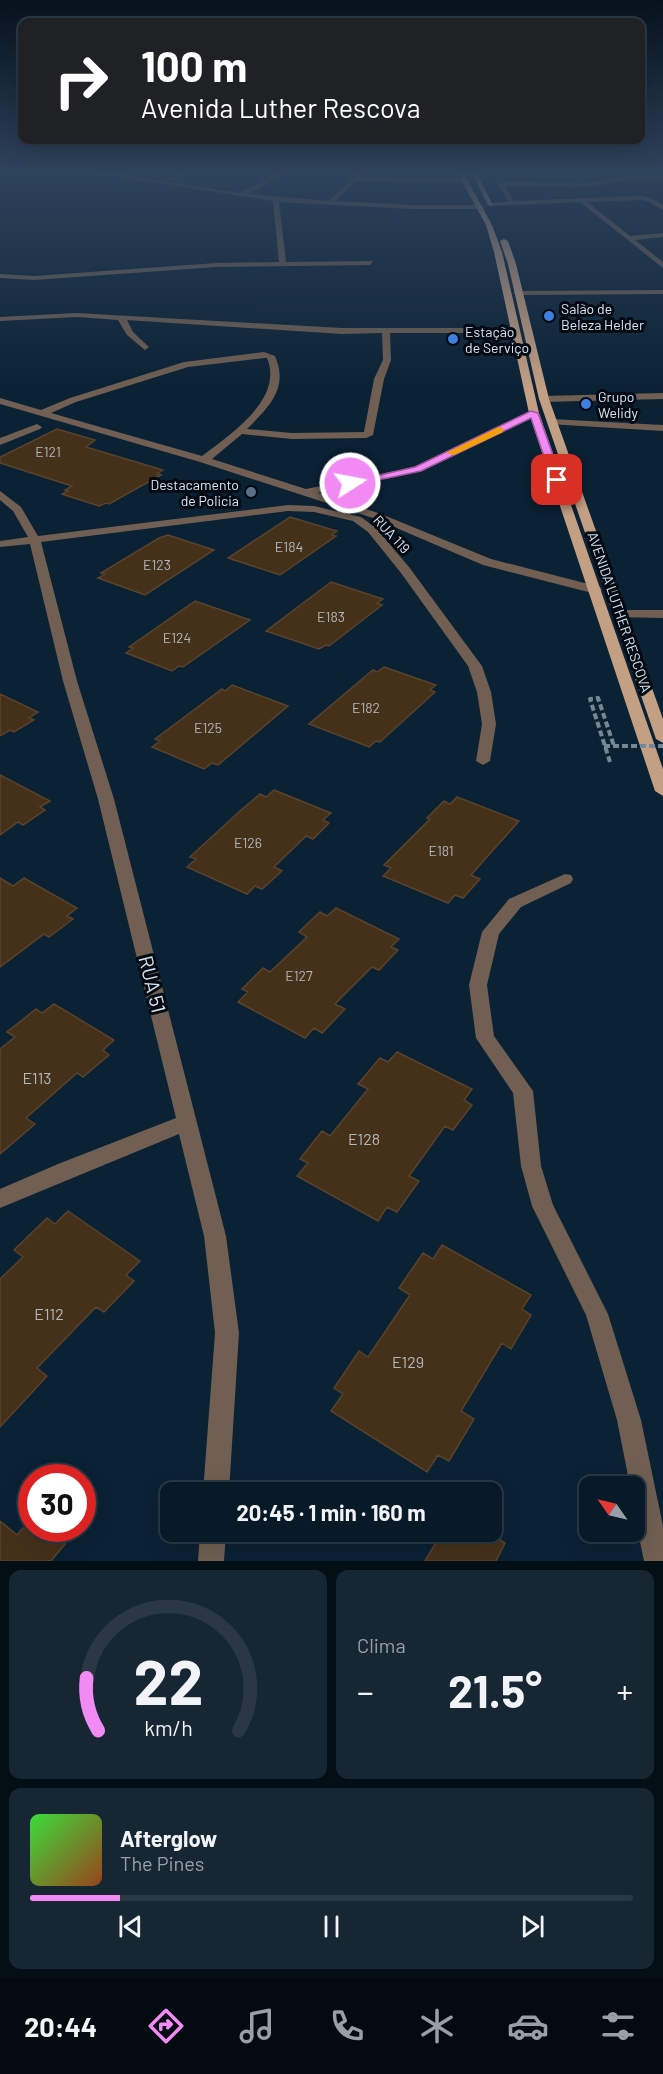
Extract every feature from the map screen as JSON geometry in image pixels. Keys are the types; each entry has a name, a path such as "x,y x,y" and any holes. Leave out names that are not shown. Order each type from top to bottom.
{"main road":[{"name":"AVENIDA LUTHER RESCOVA","path":"496,243 534,413 663,791"},
{"name":"AVENIDA LUTHER RESCOVA","path":"503,243 512,264 517,293 551,422 657,709 663,738"}],"street":[{"path":"281,243 283,264"},
{"path":"636,243 663,266"},
{"path":"0,276 34,278 217,265 370,263"},
{"path":"517,293 663,292"},
{"path":"0,319 77,315 387,332 514,330"},
{"path":"120,316 130,333 145,347"},
{"path":"240,431 292,436 366,435 369,433 379,379 387,360 387,332"},
{"path":"40,414 74,400 187,364 268,355 277,366 276,385 264,404 240,431 204,460"},
{"path":"544,399 663,396"},
{"path":"0,401 305,492 377,516 487,562 596,590"},
{"path":"305,492 417,469 534,413"},
{"path":"551,422 663,428"},
{"path":"0,442 37,427"},
{"name":"RUA 51","path":"0,494 17,508 35,540 70,681 106,799 215,1236 227,1333 217,1482"},
{"name":"RUA 119","path":"0,544 288,508 314,509 357,519 372,530 405,570 475,666 484,692 489,724 483,761"},
{"path":"620,614 663,614"},
{"path":"565,879 515,903 491,932 478,985 484,1038 524,1091 531,1166 543,1206 597,1314 629,1420 657,1561"},
{"path":"0,1199 65,1170 187,1122"},
{"path":"211,1561 212,1542"}],"path":[{"path":"610,762 590,699 598,698 614,746"},
{"path":"604,746 663,746"}],"building":[{"path":"57,429 95,440 86,447 163,470 157,474 161,475 109,504 99,506 62,494 72,486 0,463 0,457"},
{"path":"290,517 337,531 332,535 336,536 280,575 228,558"},
{"path":"168,535 214,550 145,595 98,578 105,574 101,573 159,538"},
{"path":"331,582 383,599 377,603 382,605 329,646 326,645 319,649 266,631"},
{"path":"195,601 250,620 183,667 179,666 172,671 126,653 133,648 129,647"},
{"path":"384,667 436,685 430,690 435,692 380,742 376,741 369,747 309,724 373,670 377,672"},
{"path":"232,685 288,706 218,765 212,763 204,769 152,747 160,741 155,739 222,689 225,691"},
{"path":"0,694 38,712 29,718 34,720 14,732 10,730 0,736"},
{"path":"0,775 50,801 40,807 45,810 23,825 18,822 0,835"},
{"path":"274,790 331,813 323,820 329,823 313,839 306,836 274,867 282,871 262,889 255,886 247,894 187,867 196,859 190,857 241,810 260,794 266,797"},
{"path":"457,797 519,821 471,875 480,879 463,898 455,895 448,903 383,876 391,868 384,865 430,819 427,818 444,801 450,804"},
{"path":"0,878 13,886 24,878 77,908 67,916 73,919 49,937 44,934 0,967"},
{"path":"336,908 399,939 391,947 398,950 379,970 372,967 335,1004 345,1009 322,1033 314,1028 305,1038 238,1002 248,992 242,989 263,968 270,972 307,937 299,932 320,912 327,916"},
{"path":"54,1004 114,1040 103,1050 109,1055 83,1077 77,1073 26,1118 35,1124 0,1154 0,1049 15,1037 7,1032 36,1009 42,1013"},
{"path":"397,1052 472,1089 464,1100 472,1105 453,1130 445,1126 409,1176 419,1181 397,1212 387,1207 378,1221 297,1176 308,1163 300,1159 322,1131 330,1136 368,1089 358,1084 380,1058 388,1062"},
{"path":"68,1211 140,1261 126,1275 134,1281 104,1312 96,1307 37,1368 47,1376 0,1427 0,1279 23,1257 14,1250 47,1218 55,1224"},
{"path":"442,1245 531,1295 522,1309 531,1315 511,1349 502,1343 461,1411 474,1419 449,1461 438,1455 427,1472 331,1411 343,1394 334,1388 359,1351 368,1357 410,1295 399,1288 423,1253 433,1259"},
{"path":"0,1521 18,1534 18,1542 63,1542 65,1544 51,1561 0,1561"},
{"path":"502,1541 505,1543 496,1561 425,1561 436,1542"}],"slow traffic":[{"path":"451,453 499,430"}],"place":[{"name":"Salão de Beleza Helder","path":"549,316"},
{"name":"Estação de Serviço","path":"453,339"},
{"name":"Grupo Welidy","path":"586,404"},
{"name":"Destacamento de Policia","path":"251,492"}],"route":[{"path":"350,483 417,469 534,413 557,480"}]}
